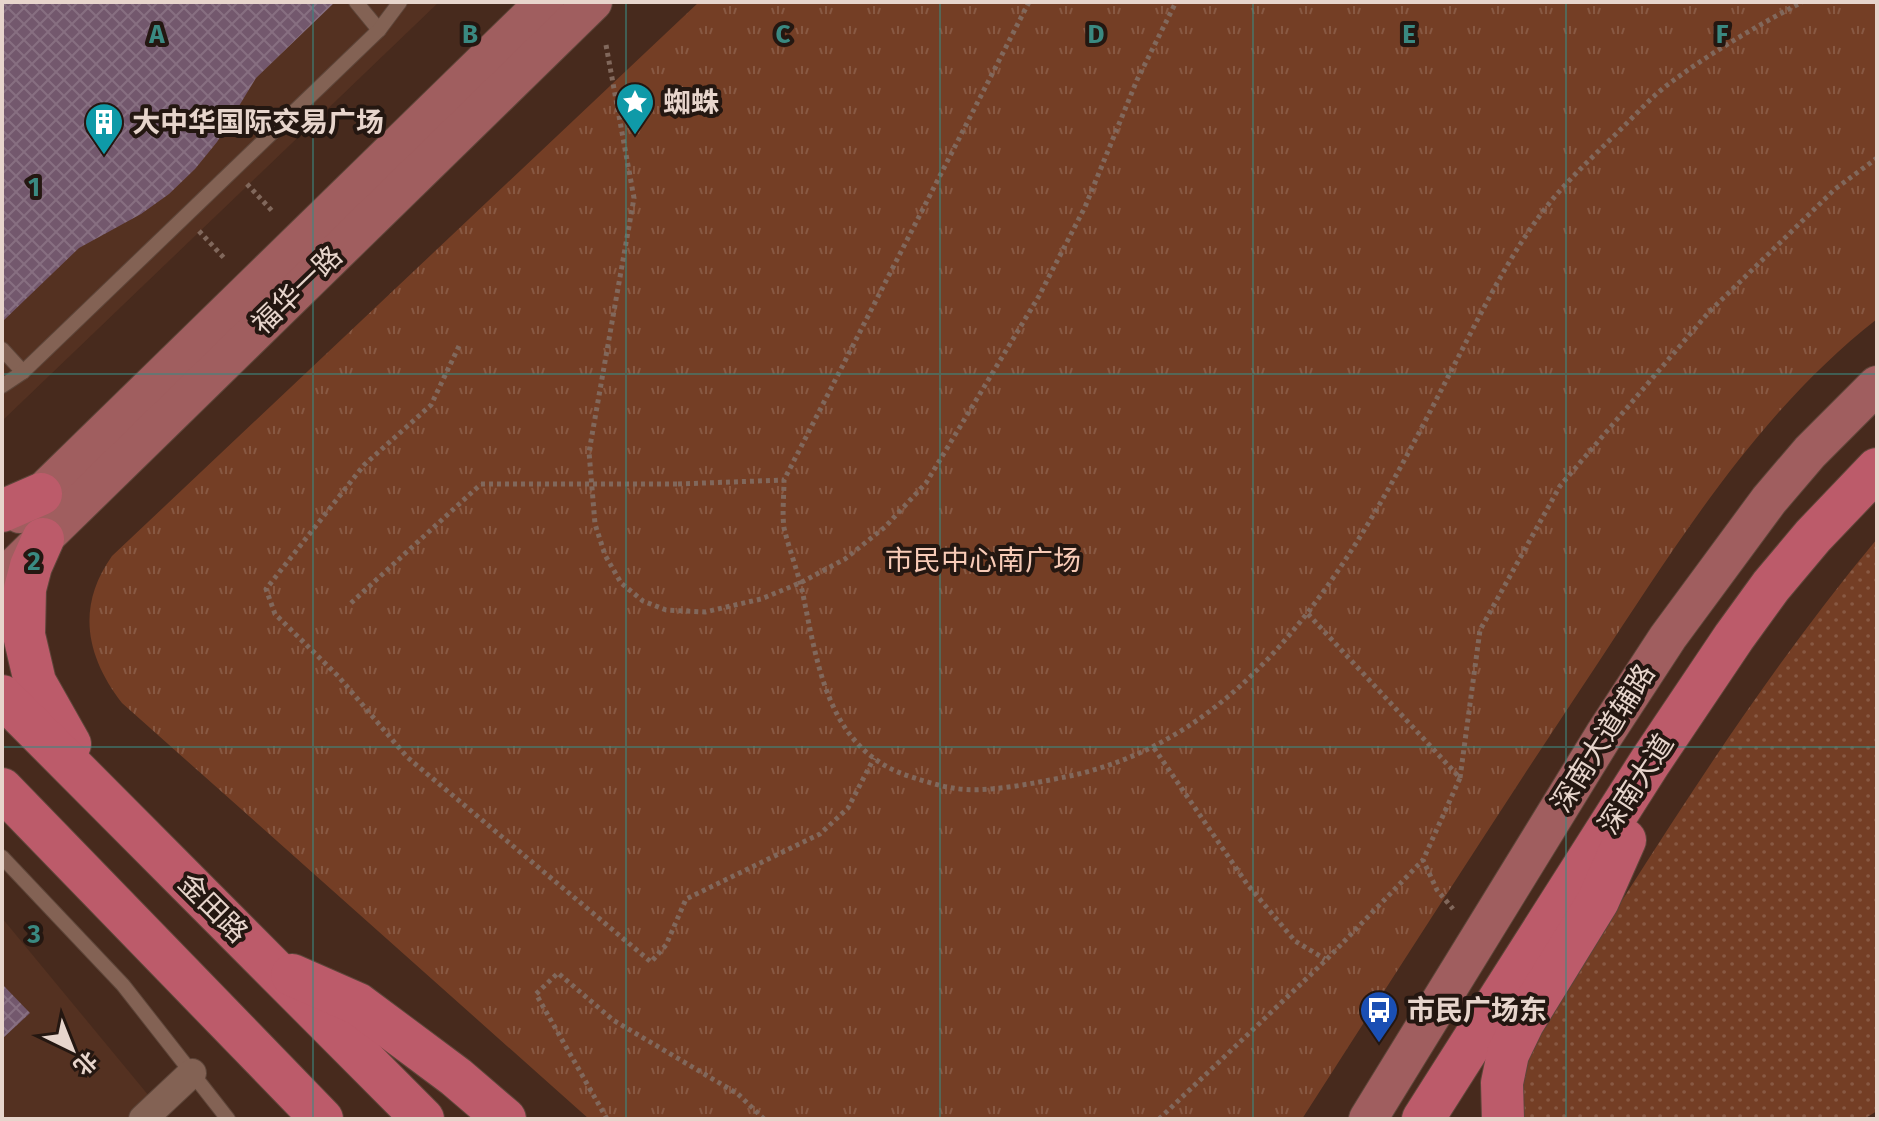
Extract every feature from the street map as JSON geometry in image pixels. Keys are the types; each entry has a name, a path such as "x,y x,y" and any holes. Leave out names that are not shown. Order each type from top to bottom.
{"main road":[{"name":"深南大道","path":"1423,1119 1650,762 1771,586 1813,536 1877,469"},
{"path":"2,511 41,494"},
{"path":"43,539 25,589 24,635 35,682 92,788"},
{"name":"金田路","path":"2,696 423,1119"},
{"path":"1503,1119 1502,1083 1508,1054 1523,1023 1598,901 1627,836 1650,762"},
{"path":"2,789 322,1119"},
{"path":"271,965 358,1004 456,1077 505,1119"},
{"path":"235,1031 284,1119"}],"street":[{"name":"福华一路","path":"2,531 545,2"},
{"name":"福华一路","path":"2,579 593,2"},
{"name":"深南大道辅路","path":"1368,1119 1587,762 1668,637 1769,500 1810,452 1877,385"},
{"path":"143,1119 192,1073"}],"lane":[{"path":"356,2 379,30"},
{"path":"2,386 23,372 234,170 379,30 400,2"},
{"path":"2,349 23,372"},
{"path":"2,857 123,985 228,1119"}],"path":[{"path":"1029,2 784,480 784,525 826,696 849,735 874,758 908,776 957,789 1021,786 1090,772 1154,748 1219,705 1261,668 1308,614 1354,545 1420,430 1497,283 1553,198 1662,89 1705,59 1802,2"},
{"path":"606,45 634,198 589,452 595,524 605,555 621,583 643,601 666,610 705,612 761,599 845,559 885,527 926,483 1039,296 1085,207 1137,80 1176,2"},
{"path":"1159,1119 1326,960 1423,860 1460,778 1480,630 1560,486 1709,312 1835,189 1877,158"},
{"path":"234,170 274,213"},
{"path":"186,216 225,259"},
{"path":"459,346 431,405 364,465 266,589 275,614 338,676 407,757 651,962 666,945 686,899 820,834 848,808 874,758"},
{"path":"351,603 481,484 678,484 784,480"},
{"path":"1308,614 1460,778"},
{"path":"1154,748 1247,884 1295,941 1326,960"},
{"path":"1423,860 1437,890 1453,909"},
{"path":"607,1119 536,994 558,973 613,1020 738,1094 764,1119"}],"shaded area":[{"name":"大中华国际交易广场","path":"2,2 439,2 2,421"},
{"path":"2,918 168,1119 2,1119"}],"green space":[{"name":"市民中心南广场","path":"699,2 1877,2 1877,319 1794,395 1757,437 1690,526 1302,1119 589,1119 122,703 100,667 90,631 90,613 93,594 112,556"},
{"path":"1877,539 1877,1111 1864,1119 1522,1119 1521,1072 1531,1044 1739,722"}],"building":[{"name":"大中华国际交易广场","path":"2,2 335,2 256,78 217,142 169,194 141,214 79,248 2,322"},
{"path":"2,984 30,1013 2,1039"}],"place":[{"name":"蜘蛛","path":"635,136"},
{"name":"大中华国际交易广场","path":"104,156"},
{"name":"市民广场东","path":"1379,1044"}]}
